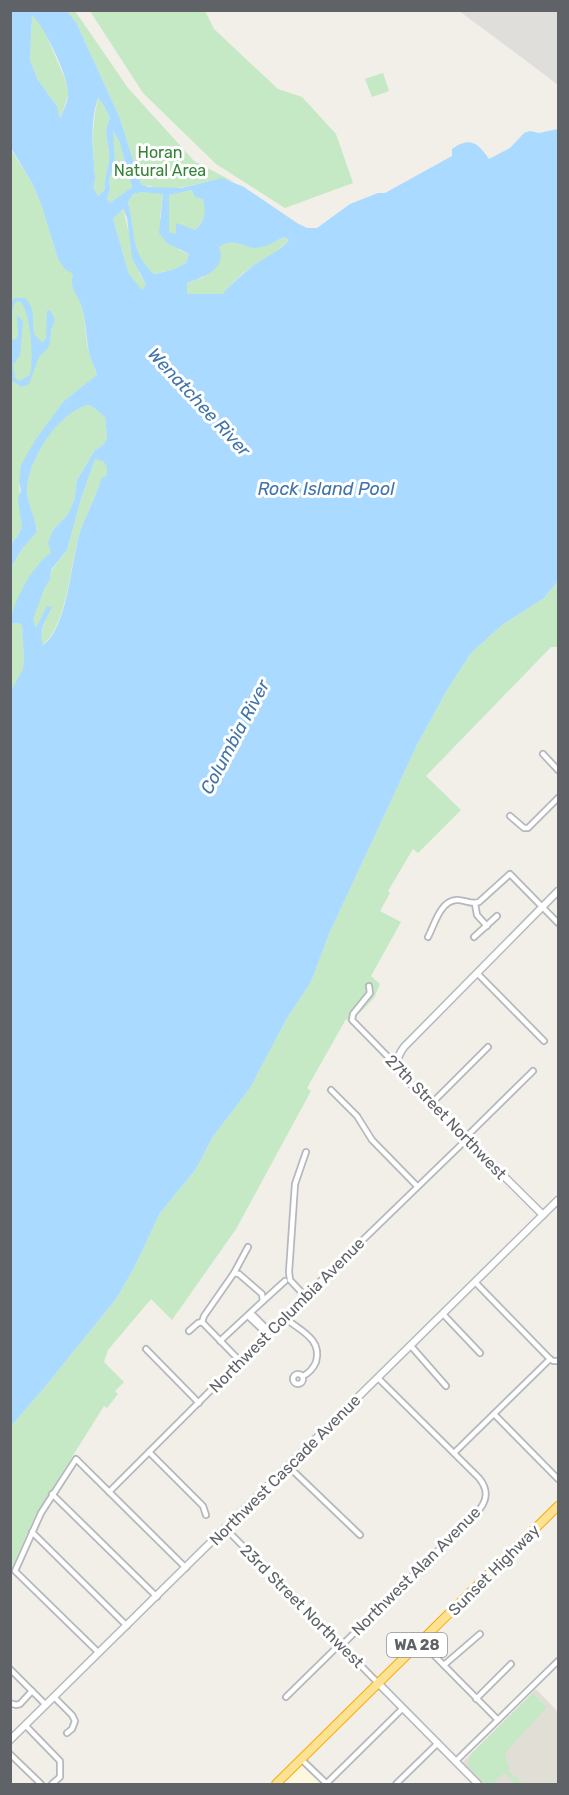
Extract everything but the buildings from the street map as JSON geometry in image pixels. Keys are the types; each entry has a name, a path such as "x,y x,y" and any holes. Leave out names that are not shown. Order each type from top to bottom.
{"highway":[{"name":"Sunset Highway","path":"276,1785 558,1506"}],"street":[{"path":"543,754 558,770"},
{"path":"510,816 524,828 528,828 558,798"},
{"path":"429,937 442,909 448,903 456,900 476,904 510,874 558,923"},
{"path":"398,1067 398,1057 404,1047 558,891"},
{"path":"476,904 477,915 487,926"},
{"path":"474,937 497,916"},
{"path":"477,973 543,1041"},
{"name":"27th Street Northwest","path":"369,986 370,993 352,1017 354,1022 398,1067 405,1078 543,1215"},
{"path":"431,1104 488,1047"},
{"name":"Northwest Columbia Avenue","path":"109,1492 533,1071"},
{"path":"331,1090 357,1116 372,1140 417,1186"},
{"path":"305,1296 290,1280 288,1272 295,1184 306,1152"},
{"name":"Northwest Cascade Avenue","path":"10,1740 558,1200"},
{"path":"189,1331 202,1322 248,1247"},
{"path":"234,1273 239,1274 262,1294 263,1301"},
{"path":"220,1341 285,1281"},
{"path":"475,1282 550,1359 558,1361"},
{"path":"250,1314 268,1333"},
{"path":"443,1314 480,1353"},
{"path":"284,1317 292,1325 307,1333 316,1346 317,1358 314,1366 303,1376"},
{"path":"202,1322 240,1361"},
{"path":"411,1346 446,1386"},
{"path":"146,1349 199,1403"},
{"path":"378,1378 454,1453 550,1359"},
{"path":"494,1414 558,1479"},
{"path":"149,1452 203,1506 206,1515"},
{"name":"Northwest Alan Avenue","path":"286,1697 479,1510 485,1501 486,1493 483,1482 454,1453"},
{"path":"99,1653 15,1571 52,1494 76,1459 186,1568"},
{"path":"288,1466 360,1535"},
{"path":"52,1494 157,1597"},
{"name":"23rd Street Northwest","path":"226,1529 378,1683"},
{"path":"32,1532 127,1626"},
{"path":"444,1665 480,1634"},
{"path":"421,1642 498,1720"},
{"path":"456,1761 558,1661"},
{"path":"476,1699 511,1664"},
{"path":"10,1669 46,1705"},
{"path":"378,1683 478,1785"},
{"path":"10,1703 20,1704 32,1692"},
{"path":"54,1697 75,1721 72,1730 67,1733"},
{"path":"301,1760 327,1784 403,1708"},
{"path":"25,1725 60,1761 60,1778 52,1785"},
{"path":"396,1785 438,1743"},
{"path":"10,1754 41,1785"}],"shaded area":[{"path":"459,11 558,11 558,85 524,59"},
{"path":"536,1689 558,1712 558,1784 482,1784 461,1764"},
{"path":"303,1764 323,1784 282,1784"}],"green space":[{"name":"Horan Natural Area","path":"67,11 75,11 128,88 194,161 234,182 215,180 173,188 141,184 119,116 76,22"},
{"path":"90,11 205,11 214,29 278,89 302,97 336,134 353,183 285,208 216,164 143,93"},
{"path":"32,14 42,25 69,92 60,120 57,106 38,80 30,60"},
{"path":"383,73 389,91 372,97 365,79"},
{"name":"Horan Natural Area","path":"98,98 110,118 106,129 109,164 105,189 98,196 93,187 95,178 93,130"},
{"name":"Horan Natural Area","path":"112,130 119,141 132,187 109,204 107,199 110,189 109,179 115,162"},
{"path":"10,148 32,183 58,259 73,274 73,287 83,311 88,347 97,376 64,401 19,482 22,527 11,544"},
{"name":"Horan Natural Area","path":"192,190 201,197 205,204 202,221 195,231 176,224 176,235 169,232 169,195"},
{"name":"Horan Natural Area","path":"163,193 160,218 179,250 189,254 186,263 172,270 153,274 136,249 128,202 133,194"},
{"name":"Horan Natural Area","path":"123,209 139,273 146,285 142,291 129,274 113,219"},
{"path":"284,237 289,240 270,257 242,274 222,294 187,294 187,283 204,277 214,253 222,243 257,246"},
{"path":"90,405 105,417 107,437 104,444 95,450 77,480 74,501 68,514 53,530 52,553 11,617 11,567 22,549 37,532 27,491 32,465 56,426 78,409"},
{"path":"95,459 103,460 107,467 107,475 101,480 80,532 63,609 51,636 42,645 40,637 45,621 35,629 32,619 50,580 51,571 67,550"},
{"path":"558,581 558,647 551,647 426,776 461,810 418,853 413,849 388,891 390,893 380,911 401,922 371,976 380,984 374,998 350,1023 346,1019 307,1088 311,1091 236,1229 172,1320 151,1299 108,1350 104,1362 124,1382 115,1391 118,1394 107,1408 104,1406 36,1514 11,1569 11,1426 116,1299 134,1268 160,1213 196,1169 212,1138 250,1088 287,1018 311,982 329,934 417,745 447,690 471,653 502,625 544,598"},
{"path":"11,624 22,625 24,662 11,693"},
{"path":"533,1693 547,1707 506,1752 506,1760 510,1767 507,1770 521,1784 515,1784 504,1773 492,1784 486,1784 468,1767 470,1755"}],"water":[{"name":"Rock Island Pool","path":"11,10 67,11 76,22 119,116 141,184 149,187 181,188 222,178 244,187 307,228 317,228 350,204 378,193 385,193 452,156 452,149 458,145 473,143 489,159 510,148 524,133 558,129 558,581 544,598 502,625 471,653 447,690 417,745 329,934 311,982 287,1018 250,1088 212,1138 196,1169 160,1213 134,1268 116,1299 11,1426 10,693 22,671 24,662 22,625 11,624 19,596 31,574 51,553 48,543 53,530 68,514 74,501 77,480 95,450 104,444 107,437 105,417 90,405 78,409 56,426 39,452 28,479 27,491 37,532 22,549 11,567 11,544 22,527 18,498 21,491 19,482 21,465 34,442 64,401 97,375 89,353 83,311 73,287 73,274 65,269 58,259 41,204 32,183 11,148","holes":["32,15 48,39 67,84 68,98 60,119 57,106 38,80 30,60","98,98 110,118 106,129 109,164 105,189 98,196 93,187 95,178 94,114","113,131 119,141 132,187 110,203 107,199 110,189 109,179 115,162","192,190 195,197 203,199 203,220 195,230 176,223 176,234 169,232 169,195","142,192 163,194 159,233 167,243 189,254 186,263 172,270 154,274 146,266 137,249 128,202 133,194","123,209 127,218 132,258 146,285 142,290 129,274 113,219","284,237 289,240 250,268 222,294 187,294 187,283 207,275 217,266 221,255 219,247 229,242 255,248","95,459 103,461 107,467 107,475 101,479 80,532 68,593 58,624 43,645 42,630 52,607 47,606 36,628 33,619 50,580 51,570 67,550"]},
{"path":"25,298 28,302 32,311 34,334 42,343 46,338 47,311 50,310 55,320 50,343 39,357 29,384 22,387 11,380 11,340 16,339 18,335 17,315 23,321 20,355 13,365 15,378 19,381 30,375 32,348 27,316 21,302 14,304 11,317 11,300"}],"water label":[{"name":"Wenatchee River","path":"199,402"},
{"name":"Columbia River","path":"235,737"}]}
